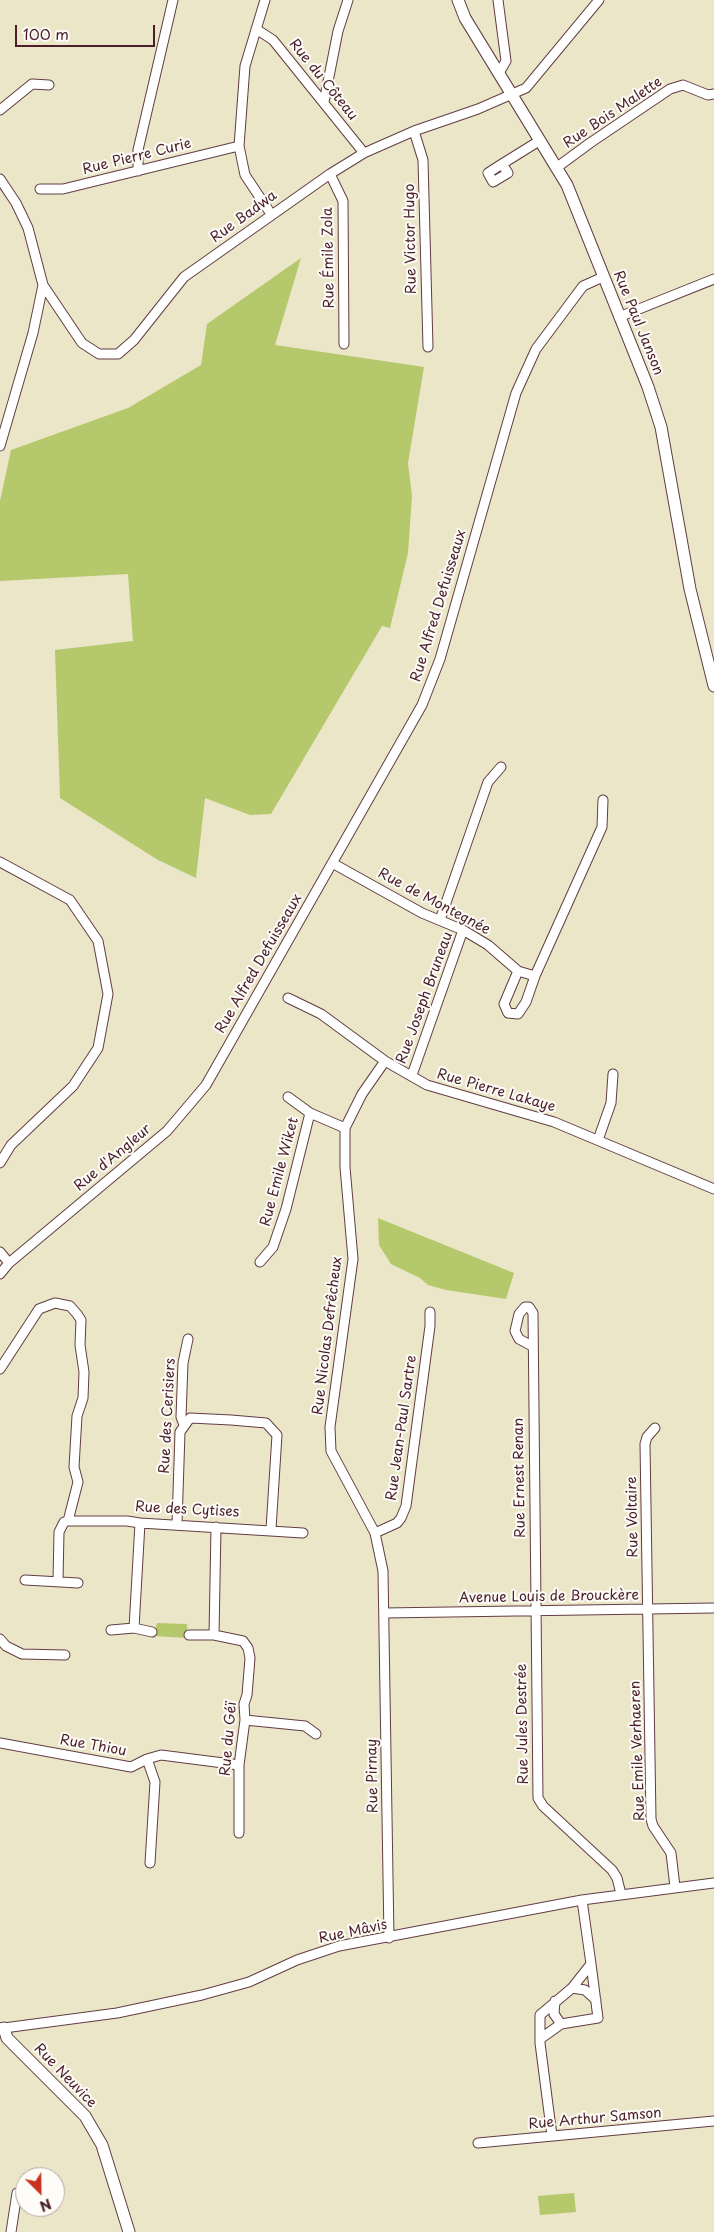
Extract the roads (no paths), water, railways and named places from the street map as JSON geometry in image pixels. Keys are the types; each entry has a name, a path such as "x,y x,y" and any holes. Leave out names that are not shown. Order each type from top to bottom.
{"street":[{"path":"138,171 138,150 173,0"},
{"path":"265,0 244,71 239,146 245,175 271,214"},
{"path":"324,102 338,31 348,0"},
{"name":"Rue Paul Janson","path":"458,0 465,18 567,185 648,387 661,427 690,589 714,686"},
{"path":"498,0 506,61 499,73"},
{"name":"Rue Badwa","path":"43,285 82,343 99,354 118,354 134,340 184,277 330,174 364,153 414,131 513,95 526,88 599,0"},
{"name":"Rue du Côteau","path":"256,29 273,40 364,153"},
{"path":"0,110 32,84 49,85"},
{"name":"Rue Bois Malette","path":"556,168 670,89 683,85 708,95 714,94"},
{"name":"Rue Victor Hugo","path":"414,131 423,160 428,347"},
{"path":"502,164 539,141"},
{"name":"Rue Pierre Curie","path":"40,189 63,189 239,146"},
{"name":"Rue Émile Zola","path":"330,174 343,201 344,344"},
{"path":"0,180 16,203 28,228 43,285 33,333 0,446"},
{"name":"Rue Alfred Defuisseaux","path":"226,1048 334,864 422,705 430,687 440,659 516,393 536,349 583,286 603,278"},
{"path":"619,317 714,279"},
{"path":"702,284 714,287"},
{"path":"440,920 488,782 500,767"},
{"path":"518,971 504,1004 508,1013 518,1014 526,1002 535,976 602,827 604,800"},
{"path":"0,862 70,900 98,941 108,994 98,1048 73,1086 11,1145 0,1163"},
{"name":"Rue de Montegnée","path":"334,864 422,913 463,930 488,945 518,971 535,976"},
{"name":"Rue Joseph Bruneau","path":"412,1075 463,930"},
{"name":"Rue Pierre Lakaye","path":"288,998 321,1014 385,1061 427,1085 554,1122 714,1189"},
{"name":"Rue d'Angleur","path":"0,1274 10,1262 167,1131 206,1085 226,1048"},
{"name":"Rue Nicolas Defrêcheux","path":"384,1613 382,1566 375,1532 331,1450 330,1427 353,1259 345,1167 345,1128 362,1094 385,1061"},
{"path":"598,1140 611,1103 613,1074"},
{"name":"Rue Emile Wiket","path":"288,1096 310,1113 345,1128"},
{"name":"Rue Emile Wiket","path":"260,1262 273,1247 286,1209 310,1113"},
{"path":"0,1252 10,1262"},
{"path":"0,1368 40,1309 55,1302 70,1306 81,1320 80,1345 84,1372 83,1398 77,1416 74,1467 78,1482 68,1521 64,1522 59,1532 58,1581"},
{"name":"Rue Jean-Paul Sartre","path":"375,1532 397,1523 406,1506 430,1326 430,1312"},
{"name":"Rue des Cerisiers","path":"177,1524 180,1432 184,1426 181,1417 183,1363 188,1339"},
{"name":"Rue Ernest Renan","path":"532,1346 535,1610"},
{"path":"184,1426 190,1418 266,1423 274,1430 277,1435 271,1529"},
{"name":"Rue Voltaire","path":"648,1609 645,1444 647,1437 655,1428"},
{"name":"Rue des Cytises","path":"68,1521 109,1520 271,1529 303,1533"},
{"path":"134,1628 140,1523"},
{"path":"189,1635 214,1634 216,1526"},
{"path":"25,1580 78,1583"},
{"name":"Avenue Louis de Brouckère","path":"384,1613 714,1608"},
{"name":"Rue Emile Verhaeren","path":"648,1609 651,1819 653,1826 671,1853 675,1887"},
{"name":"Rue Jules Destrée","path":"535,1610 538,1798 547,1810 612,1870 617,1878 621,1894"},
{"name":"Rue Pirnay","path":"384,1613 389,1938"},
{"path":"111,1630 134,1628 152,1632"},
{"name":"Rue du Géï","path":"214,1634 243,1642 248,1648 250,1658 248,1694 244,1704 245,1720 240,1764 239,1833"},
{"path":"0,1640 6,1646 22,1654 65,1655"},
{"path":"245,1720 305,1726 316,1734"},
{"name":"Rue Thiou","path":"0,1743 131,1767 146,1759 161,1755 240,1764"},
{"path":"146,1759 155,1782 150,1863"},
{"name":"Rue Mâvis","path":"2,2029 117,2013 202,1994 249,1982 297,1960 339,1946 582,1900 714,1883"},
{"path":"540,2039 561,2024 598,2018 582,1900"},
{"path":"552,2136 540,2039 540,2015 572,1988 591,1964"},
{"path":"572,1988 585,1990 596,2000"},
{"path":"555,2001 554,2014 561,2024"},
{"name":"Rue Neuvice","path":"2,2029 7,2038 85,2116 102,2145 129,2232"},
{"name":"Rue Arthur Samson","path":"478,2144 714,2121"},
{"path":"11,2232 15,2206"}]}
